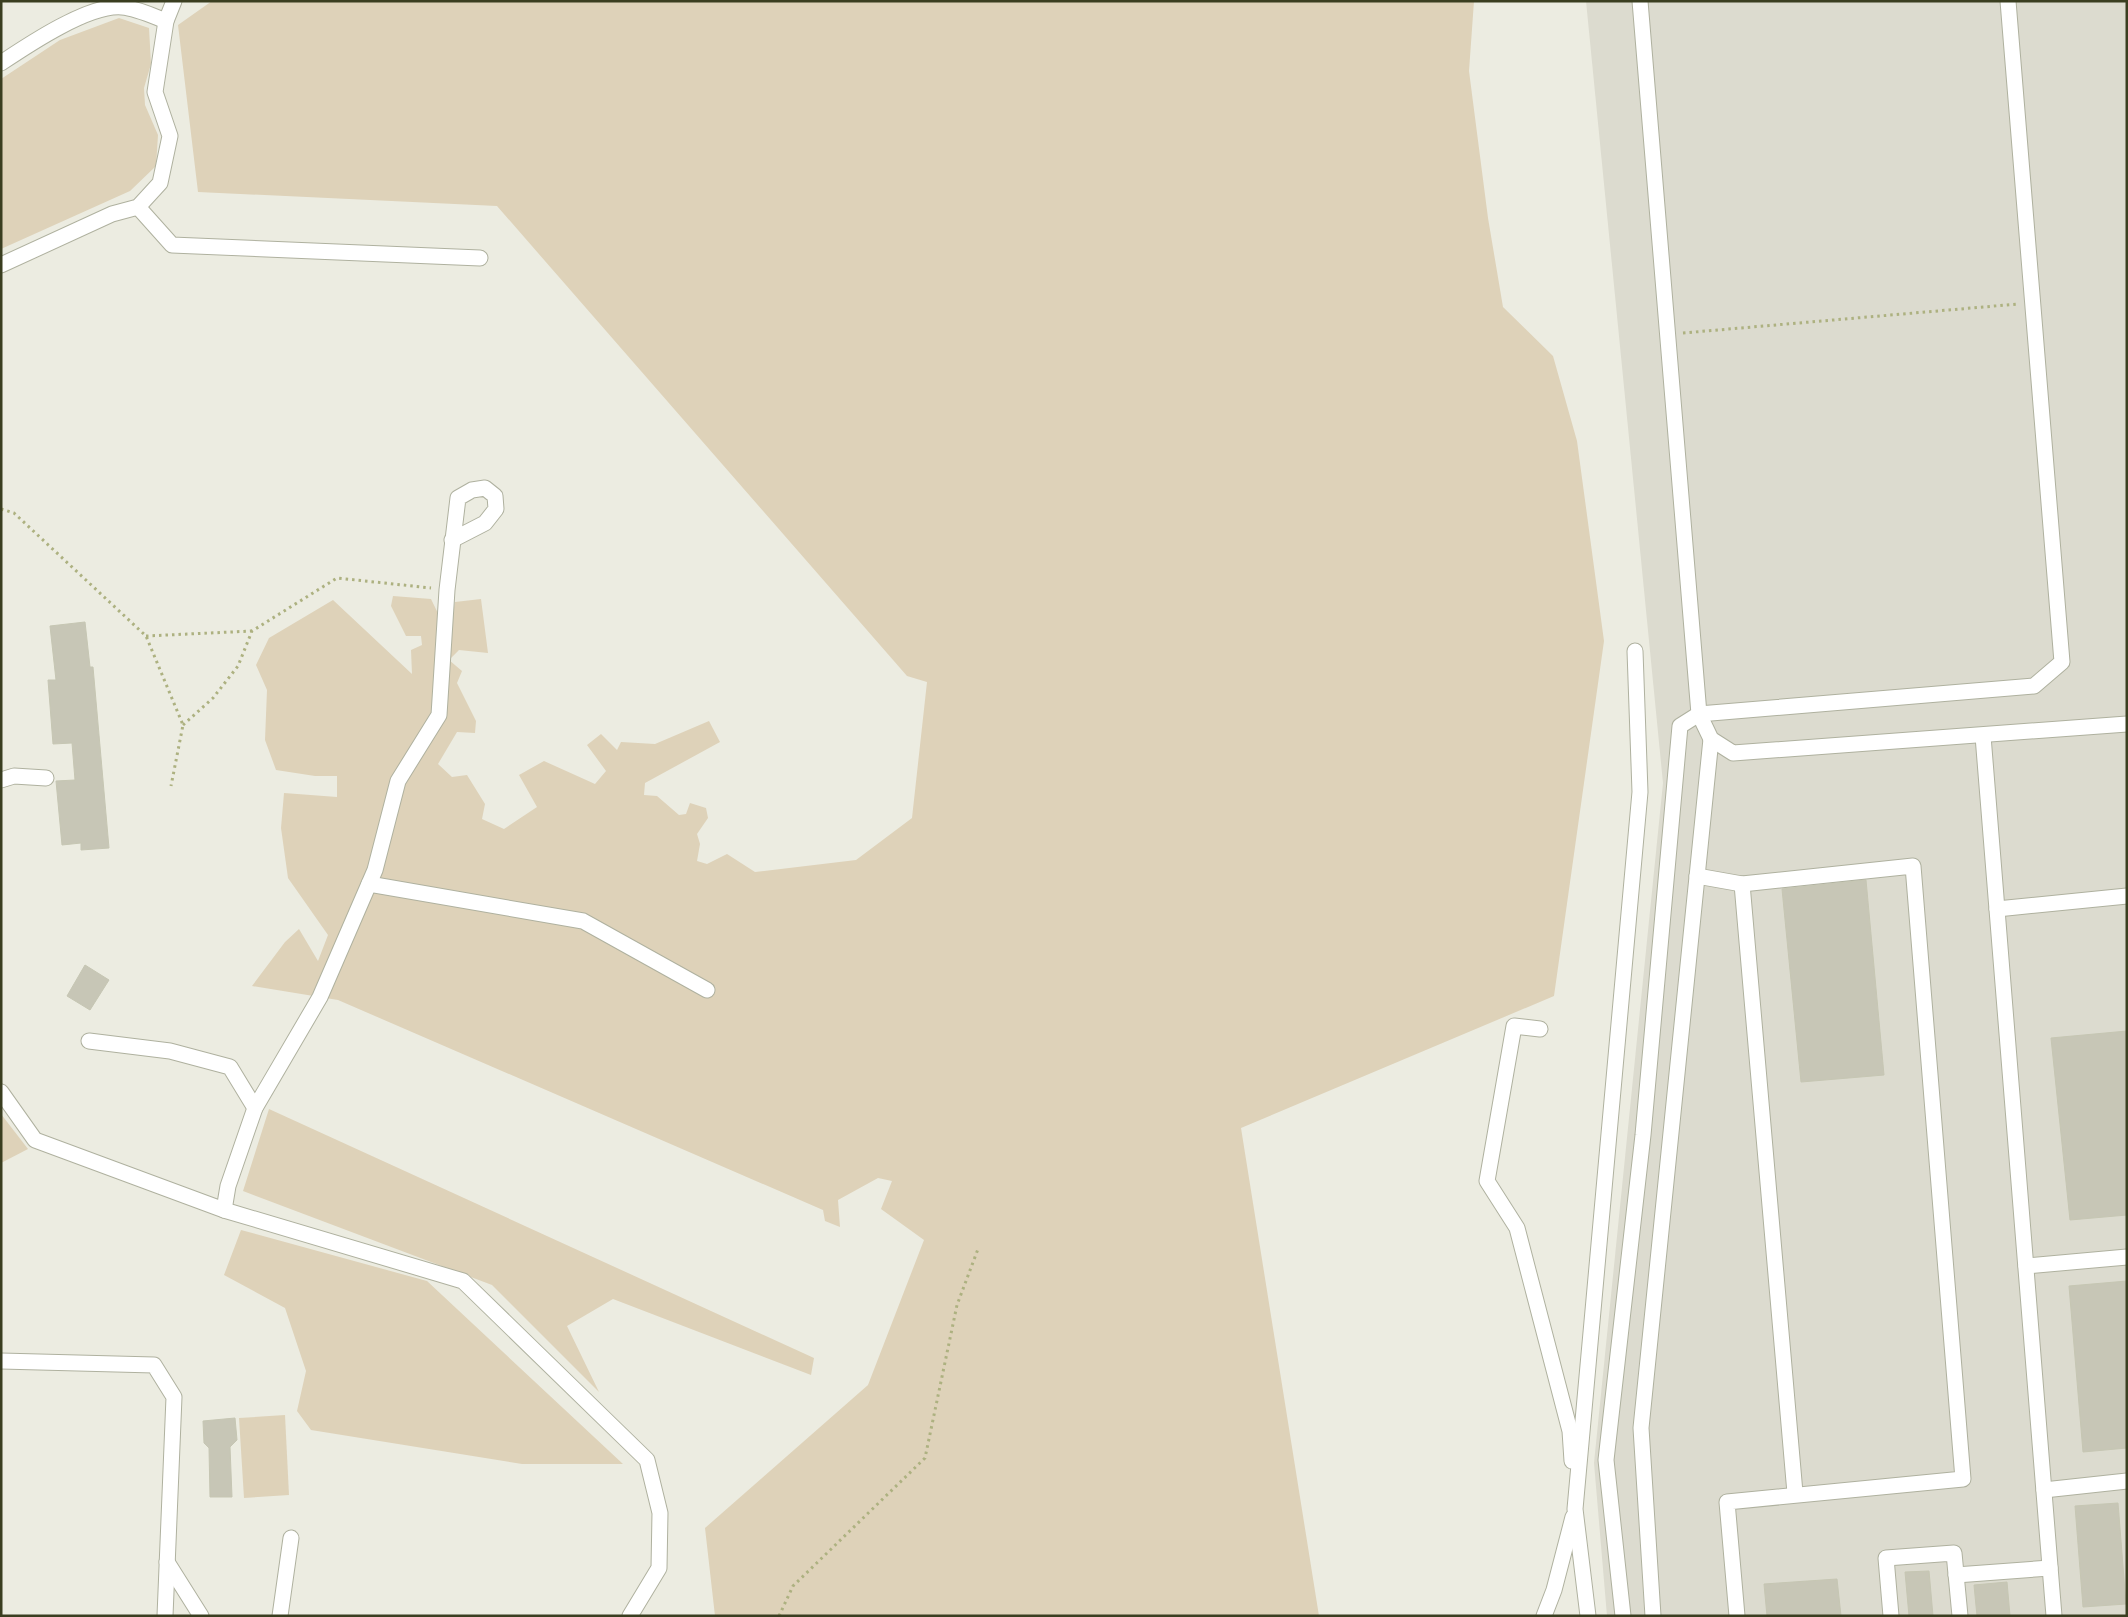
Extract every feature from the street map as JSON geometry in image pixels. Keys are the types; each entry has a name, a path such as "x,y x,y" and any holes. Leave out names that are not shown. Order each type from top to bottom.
{"street":[{"path":"1,265 112,214 138,207 160,183 170,136 155,92 166,21 174,1"},
{"path":"1640,1 1699,714 1711,739 1641,1428 1653,1616"},
{"path":"1623,1616 1606,1460 1643,1135 1680,726 1699,714 2034,686 2062,662 2008,1"},
{"path":"1,63 44,34 91,13 122,7 166,21"},
{"path":"138,207 172,245 480,258"},
{"path":"224,1210 228,1186 254,1108 320,997 375,870 398,781 439,715 452,540"},
{"path":"1544,1616 1554,1590 1575,1509 1640,792 1635,651"},
{"path":"1711,739 1733,753 2127,724"},
{"path":"1983,736 2054,1616"},
{"path":"1,780 14,776 46,778"},
{"path":"1697,876 1742,884 1914,866 1963,1479 1727,1502 1737,1616"},
{"path":"369,884 584,921 707,990"},
{"path":"1742,884 1795,1494"},
{"path":"1997,909 2127,896"},
{"path":"1540,1029 1514,1026 1487,1181 1517,1228 1535,1290 1570,1431 1575,1509 1588,1616"},
{"path":"89,1041 170,1051 230,1067 254,1108"},
{"path":"1,1092 35,1140 224,1210 463,1281 647,1460 660,1513 659,1568 630,1616"},
{"path":"2026,1266 2127,1257"},
{"path":"1,1361 154,1365 174,1397 165,1616"},
{"path":"2044,1490 2127,1481"},
{"path":"280,1616 291,1538"},
{"path":"1891,1616 1886,1558 1954,1553 1960,1616"},
{"path":"167,1562 201,1616"},
{"path":"1956,1575 2050,1568"}],"path":[{"path":"1667,335 2033,303"},
{"path":"1,509 14,513 146,636 183,725 171,786"},
{"path":"146,636 252,631 337,578 447,590"},
{"path":"183,725 213,698 238,666 252,631"},
{"path":"779,1616 794,1586 926,1458 957,1305 978,1249"}],"shaded area":[{"path":"212,1 1474,1 1469,71 1488,218 1503,307 1553,356 1577,441 1604,641 1554,996 1241,1128 1319,1616 715,1616 705,1528 868,1385 924,1240 881,1209 892,1181 878,1178 838,1200 840,1227 825,1221 823,1210 338,1000 252,986 285,942 299,929 318,961 328,935 288,878 281,828 284,793 337,797 337,776 315,776 276,770 265,740 267,690 256,665 269,638 333,600 412,674 411,650 422,645 421,636 406,636 391,606 393,596 431,599 449,636 455,602 481,599 488,653 459,650 449,660 462,671 457,683 476,721 475,733 457,732 438,764 452,777 467,775 485,804 482,819 504,829 537,807 519,775 544,761 595,784 606,771 587,745 601,734 617,750 621,742 655,744 709,721 720,742 645,783 644,795 657,796 679,815 686,814 690,803 706,808 708,818 697,834 700,844 697,861 707,864 727,854 755,872 856,860 912,818 927,682 907,676 497,206 198,192 178,25"},
{"path":"1586,1 2127,1 2127,1616 1607,1616 1594,1463 1663,783"},
{"path":"119,18 149,28 151,64 144,88 145,105 158,135 156,166 130,191 1,249 1,79 60,40"},
{"path":"269,1109 814,1358 811,1375 613,1299 567,1326 599,1392 492,1285 243,1191"},
{"path":"1,1114 28,1149 1,1163"},
{"path":"241,1230 427,1281 623,1464 522,1464 311,1430 297,1411 306,1371 285,1308 224,1275"},
{"path":"285,1415 289,1495 244,1498 239,1418"}],"building":[{"path":"85,622 90,667 93,667 109,848 81,850 81,843 62,845 56,781 75,780 72,743 53,744 48,680 56,680 50,626"},
{"path":"1866,880 1884,1075 1801,1082 1782,889"},
{"path":"85,965 109,980 90,1010 67,996"},
{"path":"2127,1031 2127,1215 2070,1220 2051,1038"},
{"path":"2127,1281 2127,1448 2083,1452 2069,1286"},
{"path":"235,1418 237,1440 230,1447 232,1497 210,1497 209,1448 204,1443 203,1421"},
{"path":"2118,1503 2126,1604 2083,1607 2075,1506"},
{"path":"1929,1571 1933,1616 1909,1616 1905,1572"},
{"path":"1837,1579 1841,1616 1767,1616 1764,1584"},
{"path":"2007,1582 2010,1616 1977,1616 1974,1585"}]}
